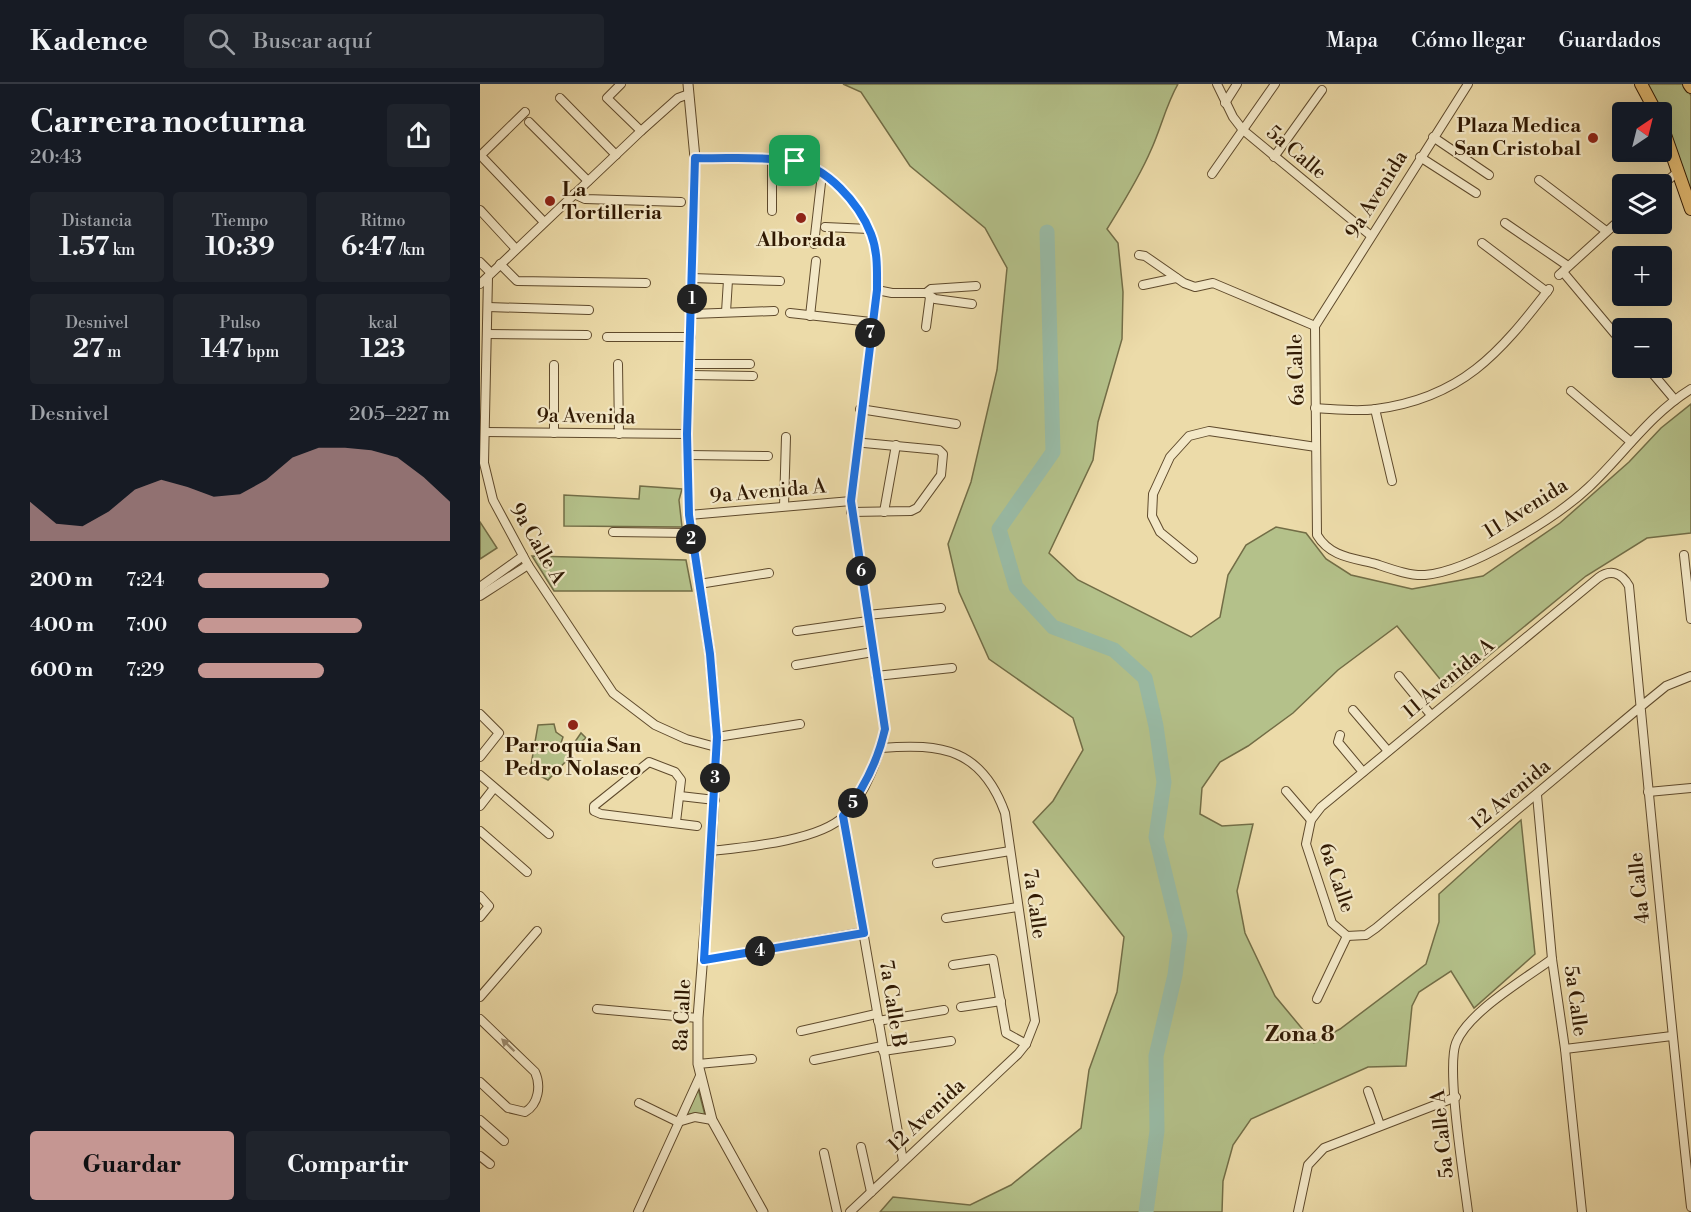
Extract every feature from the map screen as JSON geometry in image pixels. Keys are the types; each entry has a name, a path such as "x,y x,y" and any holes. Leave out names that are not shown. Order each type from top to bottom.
{"main road":[{"path":"1641,84 1651,102"},
{"path":"1672,152 1691,209"}],"street":[{"path":"621,84 607,98 641,131"},
{"name":"8a Calle","path":"688,84 695,158 691,364 687,434 689,515 710,654 716,742 715,800 704,960 694,1018 698,1065 712,1120 763,1212"},
{"name":"5a Calle","path":"1217,84 1225,103 1243,130 1370,235"},
{"path":"1225,103 1237,84"},
{"path":"1212,174 1275,84"},
{"name":"9a Avenida","path":"1315,326 1464,86"},
{"path":"1274,157 1322,90"},
{"path":"480,284 641,131 678,98 689,94"},
{"path":"560,98 616,155"},
{"path":"525,112 482,158 544,222"},
{"path":"529,122 588,182"},
{"path":"1433,137 1489,175"},
{"path":"1420,157 1476,193"},
{"path":"695,158 795,161 822,174 849,198 869,229 877,258 877,290 860,410 851,512 885,729 881,748 866,781 843,816 810,834 711,851"},
{"path":"772,159 772,211"},
{"path":"1672,177 1679,171"},
{"path":"814,244 822,174"},
{"path":"1539,180 1606,231"},
{"path":"574,194 585,199 681,202"},
{"path":"480,210 516,249"},
{"path":"1505,223 1564,271 1612,330"},
{"path":"1564,271 1612,226"},
{"path":"825,227 869,229"},
{"path":"1315,408 1375,409 1412,402 1451,386 1479,369 1509,340 1548,290 1482,243"},
{"name":"6a Calle","path":"1139,255 1145,256 1176,278 1195,287 1213,283 1315,326 1317,535 1323,545 1342,557"},
{"path":"810,316 816,261"},
{"path":"480,262 490,275"},
{"path":"500,264 517,281 646,284"},
{"name":"9a Calle A","path":"490,275 482,416 485,432 482,450 484,484 528,565 613,693 655,725 686,739 716,742"},
{"path":"692,278 780,281"},
{"path":"1143,285 1176,278"},
{"path":"726,312 728,280"},
{"path":"926,327 928,295 931,289 976,286"},
{"path":"877,290 928,295 972,304"},
{"path":"488,307 589,310"},
{"path":"692,314 774,311"},
{"path":"789,314 871,322"},
{"path":"487,334 588,335"},
{"path":"607,337 691,337"},
{"path":"618,364 619,434"},
{"path":"691,364 750,364"},
{"path":"554,365 554,433"},
{"path":"690,375 753,376"},
{"path":"1656,378 1674,400"},
{"name":"11 Avenida","path":"1342,557 1422,575 1446,572 1506,543 1562,509 1587,489 1652,418 1691,390"},
{"path":"1571,391 1631,442"},
{"path":"1375,409 1392,481"},
{"path":"860,410 956,424"},
{"path":"1193,558 1160,532 1152,516 1153,494 1170,457 1189,436 1209,431 1316,447"},
{"name":"9a Avenida","path":"485,432 687,434"},
{"path":"784,506 786,437"},
{"path":"851,512 911,511 922,505 941,475 943,454 939,450 864,443"},
{"path":"885,512 896,445"},
{"path":"688,455 768,456"},
{"name":"9a Avenida A","path":"689,515 851,501"},
{"path":"613,532 690,533"},
{"path":"1684,555 1691,620"},
{"path":"480,587 523,556"},
{"path":"480,596 528,565"},
{"path":"502,569 506,579"},
{"name":"11 Avenida A","path":"1311,820 1321,807 1598,578 1607,572 1614,572"},
{"name":"4a Calle","path":"1614,572 1629,586 1639,708 1691,1207"},
{"path":"699,584 769,573"},
{"path":"797,632 868,618 941,608"},
{"path":"796,665 873,652"},
{"path":"876,676 952,668"},
{"path":"1399,676 1431,715"},
{"name":"12 Avenida","path":"1350,937 1366,935 1376,928 1666,686 1691,676"},
{"path":"1353,710 1388,752"},
{"path":"480,714 498,733 480,757"},
{"path":"716,742 800,724"},
{"path":"1340,735 1338,742 1363,772"},
{"name":"7a Calle","path":"881,748 926,745 951,751 983,773 997,790 1005,813 1035,1021 1026,1044"},
{"path":"676,822 681,795 680,776 648,762 594,806 594,811 601,814 697,826"},
{"path":"480,775 549,834"},
{"path":"480,806 494,788"},
{"path":"1648,792 1691,788"},
{"path":"1286,791 1311,820"},
{"path":"681,795 715,800"},
{"name":"5a Calle","path":"1537,795 1552,959 1565,1049 1582,1212"},
{"name":"7a Calle B","path":"843,816 903,1161"},
{"name":"6a Calle","path":"1311,820 1306,844 1332,923 1350,937"},
{"path":"480,831 527,872"},
{"path":"937,863 1010,851"},
{"path":"480,896 489,906 480,917"},
{"path":"946,918 1018,907"},
{"path":"480,997 537,931"},
{"path":"704,960 864,933"},
{"path":"1317,999 1350,937"},
{"path":"953,965 993,959 1006,1033 1026,1044"},
{"name":"5a Calle A","path":"1468,1212 1456,1097 1454,1053 1456,1042 1484,1010 1552,959"},
{"path":"961,1007 1001,1001"},
{"path":"597,1010 694,1018"},
{"path":"801,1031 877,1018 944,1010"},
{"path":"480,1019 535,1072 538,1084 534,1105 525,1112 508,1108 480,1082"},
{"path":"1565,1049 1672,1036"},
{"path":"814,1060 882,1048 951,1041"},
{"name":"12 Avenida","path":"850,1212 1026,1044"},
{"path":"698,1065 752,1059"},
{"path":"638,1212 700,1076"},
{"path":"1368,1091 1380,1125"},
{"path":"1298,1212 1308,1165 1324,1148 1456,1097"},
{"path":"639,1103 678,1122 695,1117 712,1120"},
{"path":"480,1120 504,1141"},
{"path":"861,1147 871,1192"},
{"path":"824,1153 837,1212"},
{"path":"480,1156 490,1164"}],"green space":[{"path":"843,84 1178,84 1155,142 1107,229 1118,243 1123,292 1122,339 1098,422 1093,460 1049,553 1078,580 1191,637 1220,617 1228,575 1246,545 1276,527 1306,533 1326,559 1351,575 1412,589 1483,576 1560,523 1629,462 1661,428 1691,404 1691,533 1647,538 1586,576 1448,689 1397,626 1338,670 1293,713 1248,746 1220,762 1202,788 1200,814 1222,826 1253,824 1237,891 1245,933 1275,996 1314,1043 1340,1029 1426,964 1439,922 1439,894 1521,820 1535,954 1474,1008 1451,971 1419,992 1412,1006 1406,1066 1368,1067 1251,1119 1233,1145 1223,1181 1222,1212 880,1212 893,1197 970,1205 1011,1185 1081,1128 1089,1070 1117,992 1124,937 1033,822 1053,801 1083,750 1073,718 989,659 959,592 948,544 971,482 997,370 1007,268 985,228 910,166 861,92"},
{"path":"1645,84 1685,84 1691,96 1691,199 1672,142 1672,102 1656,102"},
{"path":"640,486 682,489 679,500 682,527 564,526 564,495 639,499"},
{"path":"480,522 497,548 480,559"},
{"path":"532,556 686,560 692,591 554,591"},
{"path":"554,724 556,732 563,737 561,743 570,749 581,733 586,738 569,751 569,758 548,780 538,775 531,765 538,725"},
{"path":"698,1088 705,1115 686,1114"}],"waterway":[{"path":"1047,232 1053,452 999,529 1016,587 1053,627 1114,650 1145,678 1156,726 1164,782 1156,837 1180,935 1175,975 1156,1056 1157,1131 1146,1212"}],"place":[{"name":"Plaza Medica San Cristobal","path":"1593,138"},
{"name":"La Tortilleria","path":"550,201"},
{"name":"Alborada","path":"801,218"},
{"name":"Parroquia San Pedro Nolasco","path":"573,725"}],"district":[{"name":"Zona 8","path":"1300,1034"}],"route":[{"path":"695,158 795,161 815,169 849,198 862,215 872,236 877,258 877,290 860,410 851,512 885,729 881,748 866,781 843,816 847,827 864,933 704,960 717,737 710,654 689,515 687,434 691,364 695,158"}]}
